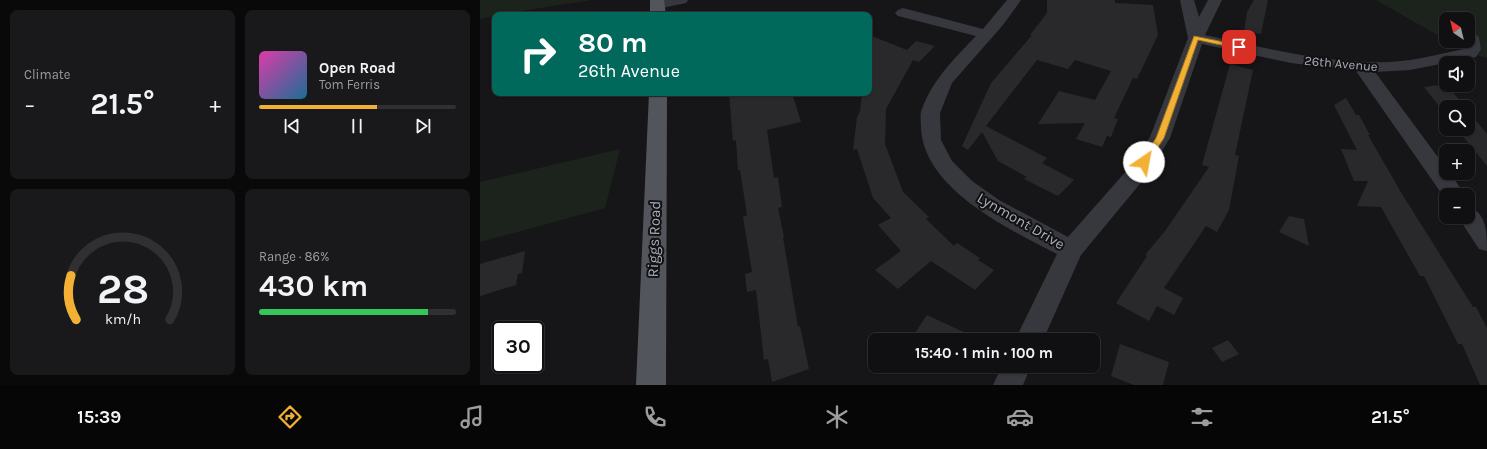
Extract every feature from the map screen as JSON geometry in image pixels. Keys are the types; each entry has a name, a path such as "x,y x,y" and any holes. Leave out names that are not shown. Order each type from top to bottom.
{"main road":[{"name":"Riggs Road","path":"651,385 658,96"}],"street":[{"path":"657,7 681,0"},
{"name":"Lynmont Drive","path":"1014,0 943,83 933,102 929,117 929,134 942,162 955,179 972,193 998,211 1071,250"},
{"path":"1187,0 1196,38"},
{"path":"1032,333 1071,250 1136,174 1160,138 1196,38 1215,0"},
{"path":"903,13 986,34"},
{"name":"26th Avenue","path":"1196,38 1297,59 1362,67 1418,64 1470,53 1473,48"},
{"path":"1362,67 1449,188"},
{"path":"1474,224 1487,242"},
{"path":"1008,385 1014,373"}],"shaded area":[{"path":"480,0 592,0 514,12 492,12 492,17 480,19"},
{"path":"1376,0 1487,0 1487,58 1470,53 1461,48 1475,48 1475,12 1439,12 1439,36"},
{"path":"620,149 605,208 480,242 480,182"}],"building":[{"path":"1047,0 1115,0 1115,3 1153,5 1158,35 1137,79 1133,78 1114,118 1118,119 1111,137 1107,136 1102,147 1076,139 1085,123 1038,124 1059,91 1095,100 1111,71 1075,60 1068,69 1037,60 986,126 1047,158 1042,163 1074,180 1058,196 1024,179 1027,177 998,161 982,132 968,150 962,146 991,83 1032,35 1030,35 1047,13"},
{"path":"1254,0 1268,0 1261,34 1244,31 1247,12"},
{"path":"872,36 907,50 916,41 935,46 919,62 913,60 886,109 885,144 903,192 929,217 926,219 954,246 957,243 980,258 978,260 994,270 975,290 931,261 898,289 875,270 901,251 878,225 891,218 873,198 857,149 853,150 857,117 860,111 862,96 872,96"},
{"path":"1230,64 1253,70 1235,155 1239,156 1229,210 1217,232 1206,226 1164,288 1183,298 1174,315 1157,306 1149,321 1116,303 1147,256 1145,255 1165,231 1209,167 1202,165"},
{"path":"1439,85 1439,92 1453,92 1459,100 1439,100 1439,106 1424,87"},
{"path":"729,96 793,96 801,122 767,130 774,178 778,177 782,207 778,208 798,327 800,326 809,369 772,382 768,359 764,360 756,290 747,292 745,274 752,272 743,217 747,215 740,170 738,170 736,140 733,141"},
{"path":"1346,98 1356,115 1359,115 1370,135 1368,135 1402,194 1473,307 1476,307 1487,328 1487,385 1480,385 1462,344 1458,344 1424,276 1420,276 1381,207 1357,206 1368,181 1354,181 1341,149 1357,150 1334,105"},
{"path":"1475,119 1487,134 1487,166 1475,151 1475,144 1469,144 1463,136 1475,136"},
{"path":"1289,216 1304,219 1309,246 1279,232"},
{"path":"525,251 522,273 518,274 516,285 480,296 480,264"},
{"path":"927,315 966,333 915,333"},
{"path":"1228,340 1239,354 1222,362 1212,348"},
{"path":"1120,344 1169,362 1163,385 1134,385 1111,376"}],"route":[{"path":"1144,162 1160,138 1196,38 1239,47"}]}
